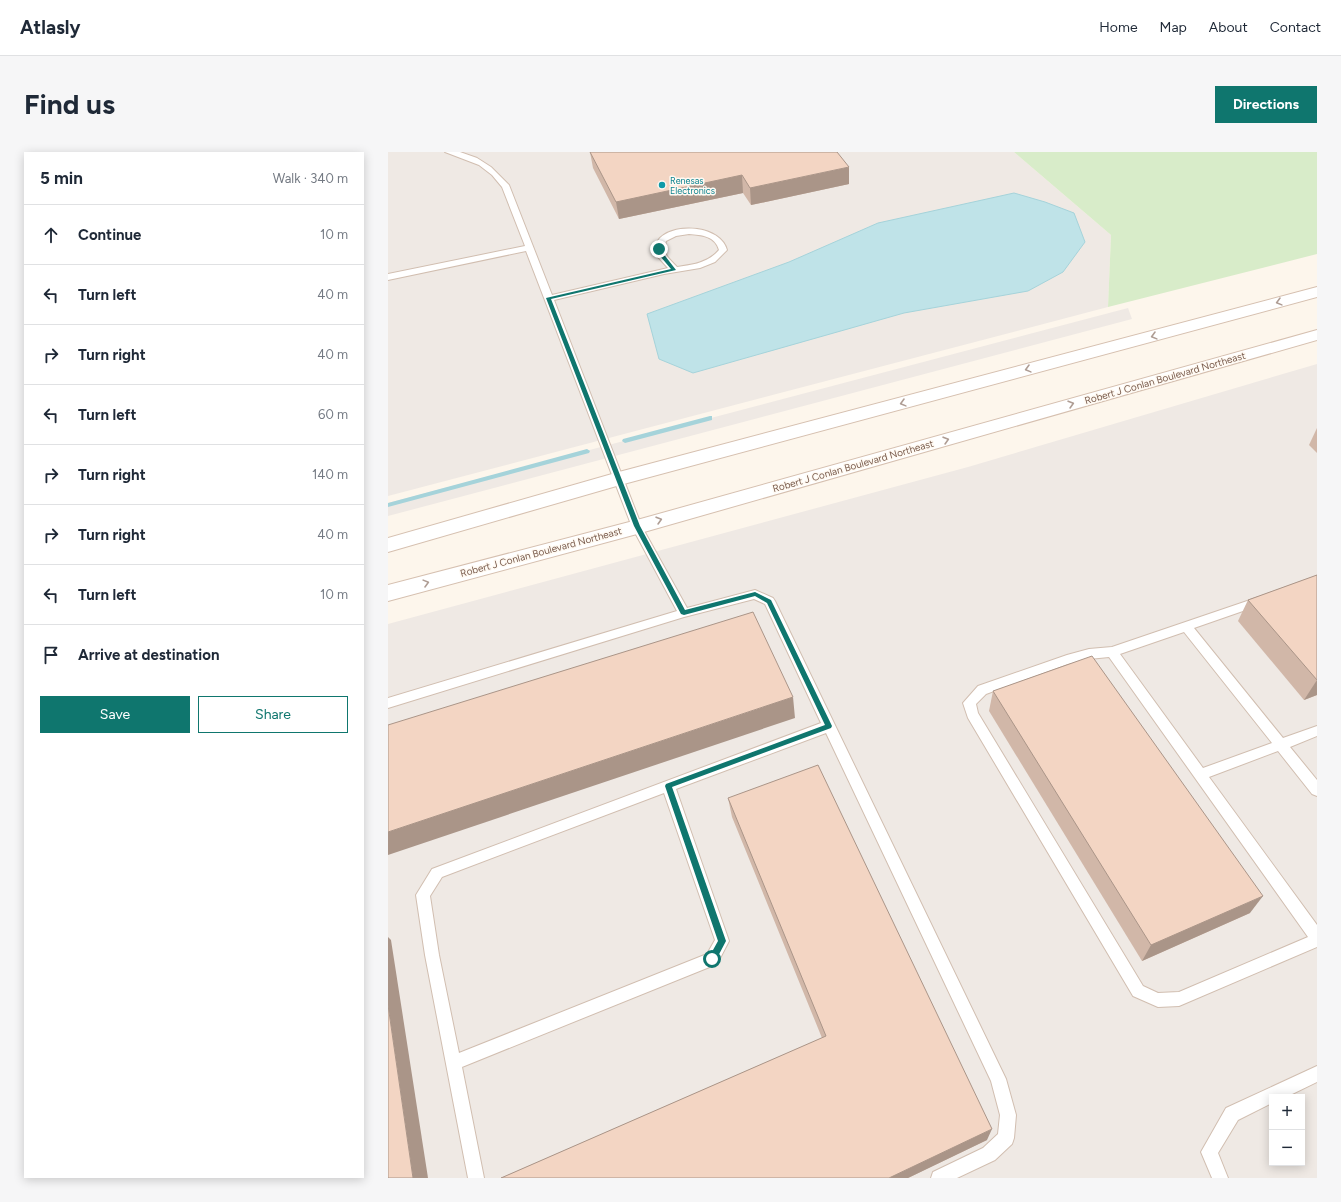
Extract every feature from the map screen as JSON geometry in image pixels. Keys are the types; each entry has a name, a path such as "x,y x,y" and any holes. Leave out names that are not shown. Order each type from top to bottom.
{"main road":[{"path":"388,545 619,479 1317,292"},
{"name":"Robert J Conlan Boulevard Northeast","path":"388,593 637,526 1317,335"}],"lane":[{"path":"449,152 482,163 497,174 506,187 637,526 684,613"},
{"path":"549,298 702,264 716,259 724,250 718,239 711,235 698,232 672,235 662,240 659,249 661,255 674,270"},
{"path":"388,277 529,248"},
{"path":"388,703 684,613 755,594 769,601 998,1079 1008,1114 1006,1138 989,1154 939,1178"},
{"path":"1112,652 1317,938 1179,999 1158,1000 1138,990 972,714 969,703 982,690 1053,665 1089,654 1112,652 1274,596"},
{"path":"1186,626 1317,790"},
{"path":"476,1178 453,1063 423,895 437,873 829,726"},
{"path":"1200,775 1317,731"},
{"path":"453,1063 712,959 722,941 668,786"},
{"path":"1220,1178 1209,1152 1232,1114 1317,1074"}],"shaded area":[{"path":"388,152 1014,152 1111,235 1108,307 388,496"},
{"path":"1128,308 1132,319 388,516 388,503"},
{"path":"1317,364 1317,1178 388,1178 388,624 968,467"}],"green space":[{"path":"1014,152 1317,152 1317,254 1108,307 1111,235"}],"water":[{"path":"1014,193 1045,202 1074,213 1085,242 1063,272 1028,291 904,313 693,373 659,359 647,314 789,262 878,223"}],"building":[{"name":"Renesas Electronics","path":"590,152 837,152 849,167 750,188 742,175 616,202"},
{"path":"1317,575 1317,680 1248,600"},
{"path":"753,612 793,697 388,832 388,725"},
{"path":"1092,656 1263,896 1151,945 993,691"},
{"path":"818,765 992,1129 889,1178 501,1178 826,1036 728,798"},
{"path":"388,1005 413,1178 388,1178"}],"waterway":[{"path":"625,441 710,418"},
{"path":"388,505 587,451"}],"place":[{"name":"Renesas Electronics","path":"662,185"}],"route":[{"path":"659,249 661,255 674,270 664,271 549,298 637,526 684,613 755,594 769,601 829,726 668,786 722,941 712,959"}]}
